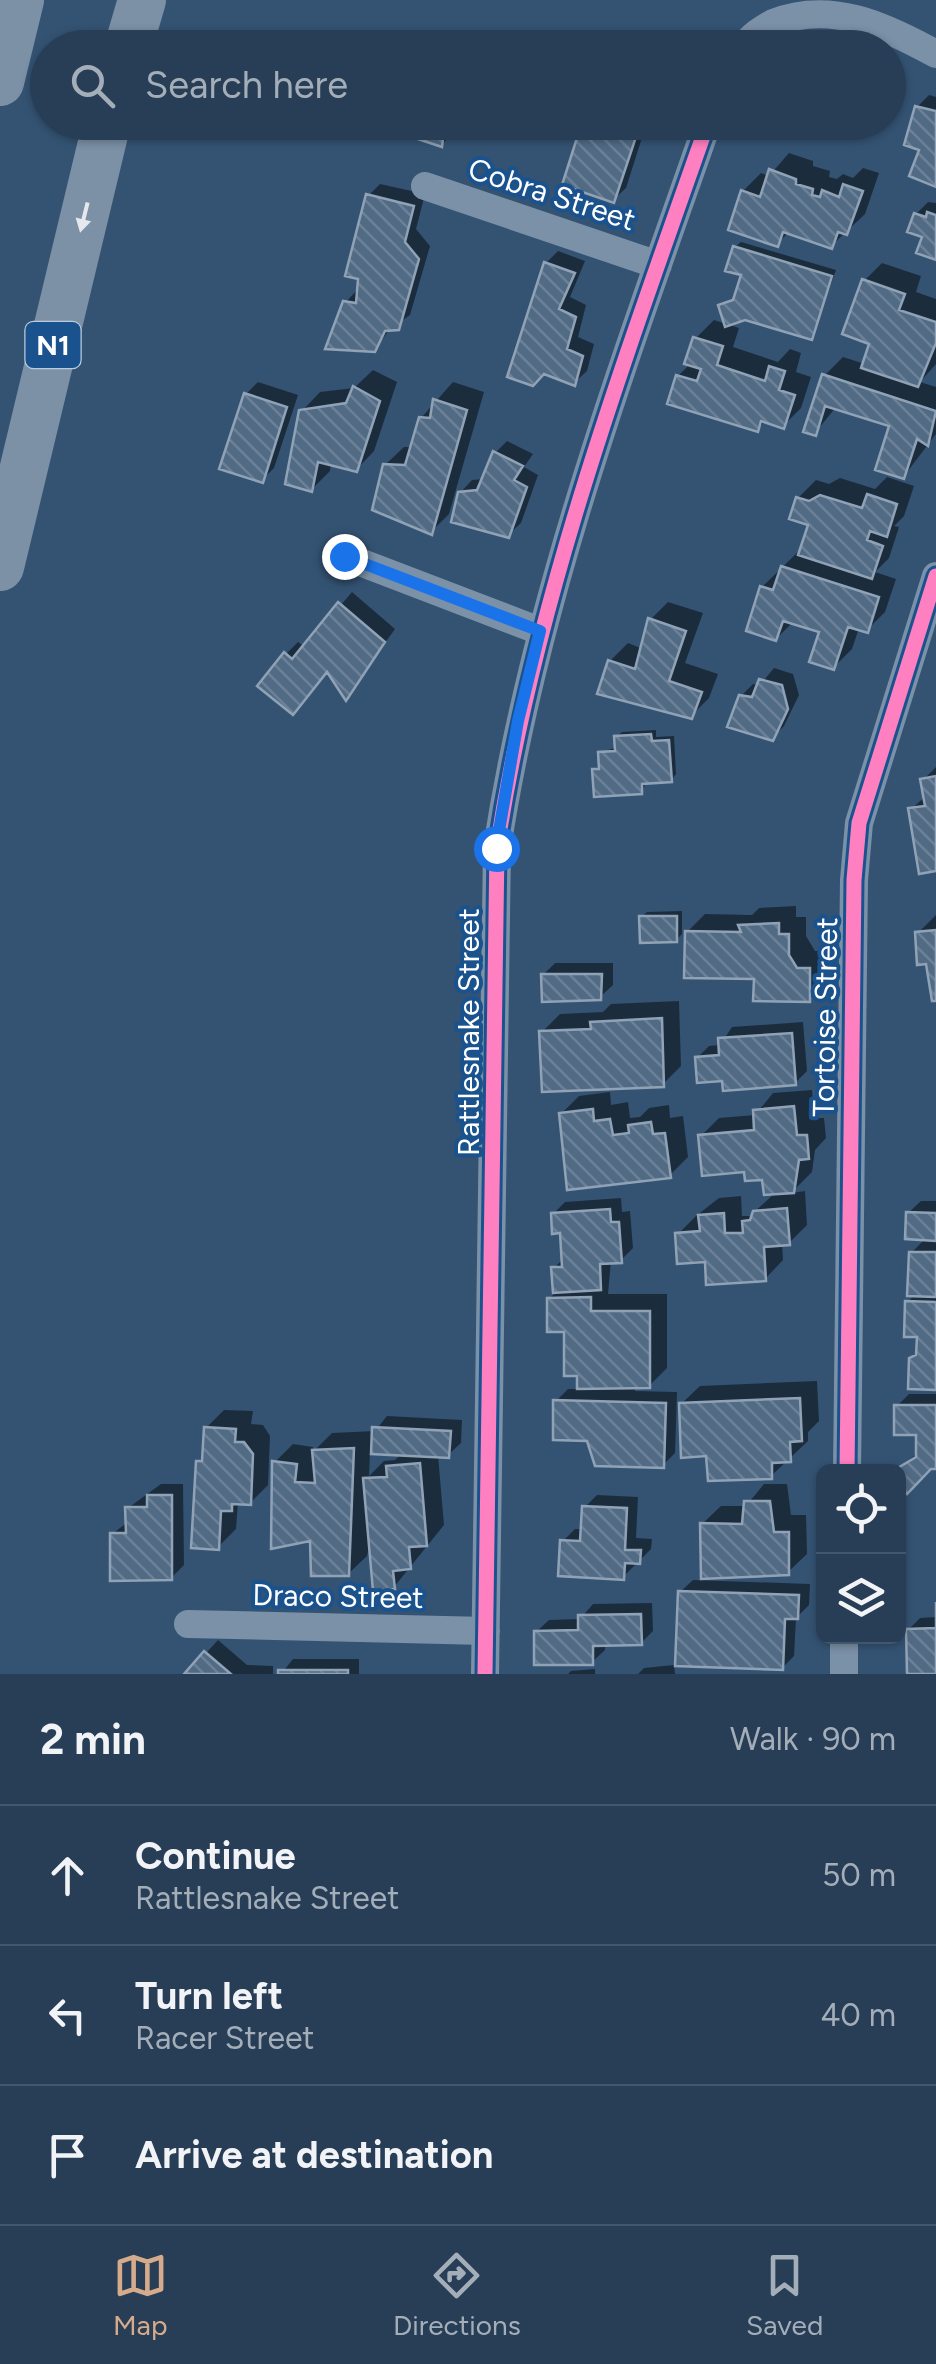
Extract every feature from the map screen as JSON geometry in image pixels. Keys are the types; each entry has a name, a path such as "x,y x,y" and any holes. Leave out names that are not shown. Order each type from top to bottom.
{"highway":[{"path":"0,82 20,0"},
{"path":"133,30 142,0"},
{"name":"N1","path":"0,568 103,140"}],"street":[{"path":"762,30 787,16 832,9 872,20 891,30"},
{"path":"906,38 936,54"},
{"name":"Rattlesnake Street","path":"486,1674 496,848 518,721 540,631 702,140"},
{"name":"Cobra Street","path":"425,186 658,265"},
{"path":"344,556 540,631"},
{"name":"Tortoise Street","path":"846,1464 854,880 859,823 936,576"},
{"name":"Draco Street","path":"188,1624 486,1631"},
{"path":"844,1644 844,1674"}],"building":[{"path":"915,106 936,111 936,187 909,176 919,150 904,145"},
{"path":"421,140 443,140 442,147"},
{"path":"576,140 635,140 614,203 562,185"},
{"path":"769,169 796,179 796,184 813,189 812,195 820,197 822,190 839,197 843,184 863,191 847,235 838,232 832,249 783,232 778,247 728,230 741,190 760,197"},
{"path":"366,194 414,206 405,242 419,259 399,330 385,331 375,352 325,349 343,301 356,303 358,279 345,276"},
{"path":"927,212 936,215 936,260 916,253 922,237 907,232 914,213 926,217"},
{"path":"733,246 832,276 812,340 745,320 725,327 718,305 733,300 741,275 725,271"},
{"path":"544,262 575,273 559,309 576,317 567,349 583,356 575,386 544,374 533,386 507,377"},
{"path":"862,279 905,294 899,310 936,322 936,343 918,387 861,368 869,344 842,334"},
{"path":"693,337 723,346 717,365 765,381 769,366 785,371 779,390 795,395 784,429 761,421 758,432 667,404 676,375 697,381 701,369 684,364"},
{"path":"822,374 936,411 928,446 917,439 904,479 875,470 889,426 825,406 816,436 803,432"},
{"path":"353,386 380,401 357,472 318,462 312,492 285,484 299,410 346,403"},
{"path":"244,393 287,407 263,483 219,469"},
{"path":"433,399 467,410 432,535 372,510 383,464 405,465 419,417 430,418"},
{"path":"493,451 523,466 514,480 527,487 509,538 451,522 458,492 477,490"},
{"path":"867,494 897,504 887,537 870,531 867,540 883,546 872,579 798,555 808,525 789,519 796,497 809,501 820,495 862,508"},
{"path":"781,566 879,597 868,633 848,627 834,670 809,662 819,632 783,621 776,641 746,631 760,586 773,590"},
{"path":"338,602 385,642 346,701 327,672 293,715 257,686 284,652 292,659"},
{"path":"648,618 686,631 669,681 702,692 692,719 597,694 608,660 635,669"},
{"path":"759,679 782,685 788,709 773,741 727,727 739,695 752,697"},
{"path":"651,734 652,741 669,740 672,782 642,784 642,794 594,797 592,769 599,769 598,752 615,751 614,736"},
{"path":"936,776 936,871 919,874 908,808 925,806 920,779"},
{"path":"639,916 677,916 677,942 640,943"},
{"path":"779,923 779,934 789,934 789,955 797,968 810,968 810,1002 753,1001 754,979 684,978 685,931 741,932 738,925"},
{"path":"936,930 936,1001 932,1001 926,964 917,965 915,932"},
{"path":"541,974 602,974 601,1000 542,1002"},
{"path":"662,1018 664,1087 542,1092 539,1031 591,1029 590,1022"},
{"path":"792,1033 796,1085 723,1091 722,1081 697,1083 695,1057 719,1055 718,1038"},
{"path":"794,1106 797,1135 807,1135 809,1159 799,1160 794,1193 764,1195 762,1180 745,1181 744,1172 702,1176 698,1135 754,1130 753,1110"},
{"path":"593,1109 594,1121 610,1119 613,1135 629,1133 628,1125 651,1122 653,1134 665,1133 671,1178 567,1190 559,1113"},
{"path":"787,1208 790,1245 764,1247 766,1281 706,1285 705,1262 677,1264 675,1233 700,1231 698,1215 724,1213 725,1233 743,1233 742,1221 750,1220 753,1211"},
{"path":"610,1209 611,1222 619,1222 622,1263 600,1264 601,1290 553,1293 551,1267 562,1267 560,1233 552,1234 551,1213"},
{"path":"906,1212 936,1213 936,1241 905,1239"},
{"path":"909,1252 936,1252 936,1297 907,1296"},
{"path":"591,1297 591,1311 650,1311 650,1388 577,1389 577,1376 564,1376 564,1332 547,1332 547,1298"},
{"path":"905,1301 936,1302 936,1390 908,1389 909,1358 916,1355 917,1337 904,1337"},
{"path":"800,1398 802,1441 790,1442 791,1462 772,1463 772,1479 708,1481 706,1456 681,1458 679,1403"},
{"path":"553,1400 666,1403 664,1468 595,1466 587,1441 553,1440"},
{"path":"894,1405 936,1405 936,1469 931,1469 907,1494 904,1464 916,1457 916,1435 894,1435"},
{"path":"204,1427 236,1429 235,1442 244,1442 253,1454 251,1505 232,1504 232,1511 221,1511 219,1550 191,1548 196,1461 202,1461"},
{"path":"372,1427 451,1431 449,1458 371,1454"},
{"path":"354,1448 349,1576 311,1576 310,1541 271,1549 272,1461 297,1464 295,1482 315,1483 312,1450"},
{"path":"420,1463 427,1546 409,1547 411,1569 393,1571 395,1589 373,1591 363,1478 387,1477 386,1466"},
{"path":"147,1495 172,1495 172,1580 110,1581 110,1533 126,1533 125,1507 147,1507"},
{"path":"744,1501 770,1501 774,1532 789,1532 789,1575 701,1579 700,1523 742,1524"},
{"path":"582,1506 627,1508 625,1550 641,1550 640,1564 625,1563 624,1580 558,1576 560,1540 580,1541"},
{"path":"678,1591 799,1595 798,1619 785,1619 783,1670 675,1666"},
{"path":"641,1614 642,1645 593,1646 593,1665 534,1665 534,1631 578,1630 578,1615"},
{"path":"936,1628 936,1674 907,1674 906,1629"},
{"path":"204,1651 231,1674 184,1674"},
{"path":"278,1670 348,1670 348,1674 278,1674"}],"cycle path":[{"path":"485,1674 497,848 534,663 559,571 615,390 702,140"},
{"path":"847,1464 854,880 859,823 936,576"}],"route":[{"path":"344,556 540,631 518,721 496,848"}]}
